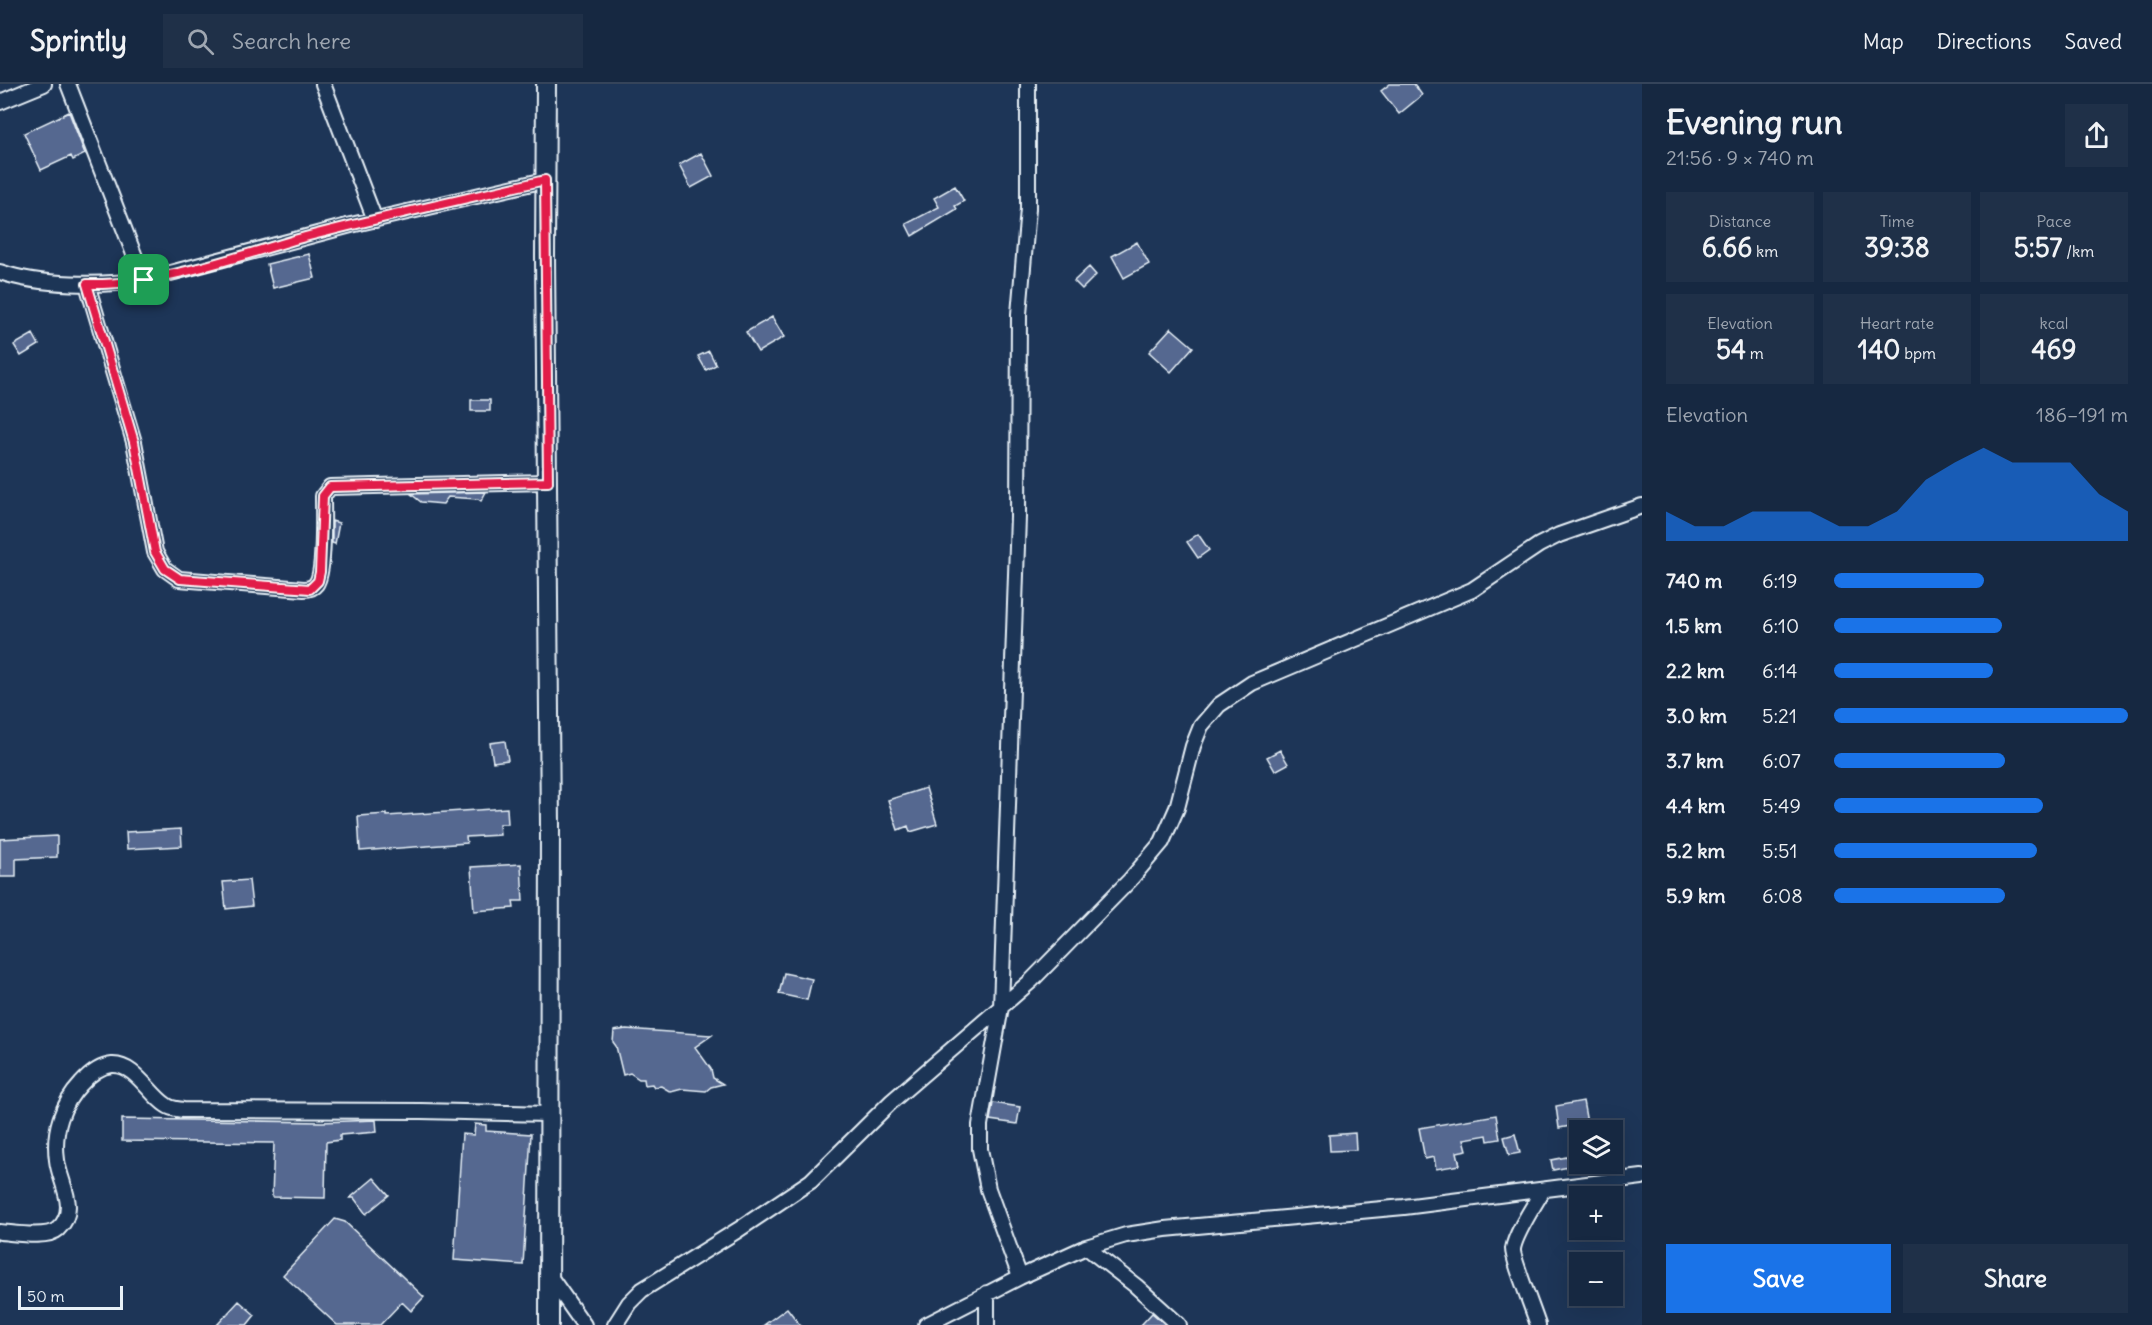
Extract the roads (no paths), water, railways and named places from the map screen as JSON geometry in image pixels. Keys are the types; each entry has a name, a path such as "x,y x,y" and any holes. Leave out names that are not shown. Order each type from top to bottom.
{"main road":[{"path":"546,84 549,1325"}],"street":[{"path":"0,102 44,84"},
{"path":"68,84 144,280"},
{"path":"323,84 375,220"},
{"path":"1020,1277 988,1189 980,1149 980,1125 1001,1007 1018,517 1018,335 1028,209 1028,84"},
{"path":"0,272 30,278 87,284 114,284 144,280 375,220 545,180"},
{"path":"87,284 134,442 155,552 165,569 180,579 304,589 315,586 320,572 323,496 330,487 548,482"},
{"path":"615,1325 629,1303 642,1290 738,1230 811,1180 892,1101 1030,981 1130,880 1162,842 1178,808 1193,746 1201,726 1219,705 1252,683 1472,590 1539,545 1559,535 1642,506"},
{"path":"0,1232 52,1233 63,1223 69,1203 56,1151 63,1111 73,1093 86,1079 105,1066 123,1067 139,1078 164,1104 183,1110 410,1110 549,1114"},
{"path":"926,1325 987,1293 1086,1247 1126,1235 1165,1229 1404,1208 1642,1177"},
{"path":"1539,1325 1521,1272 1514,1261 1513,1248 1543,1190"},
{"path":"1086,1247 1136,1286 1179,1325"},
{"path":"548,1274 584,1325"},
{"path":"987,1293 987,1325"}]}
